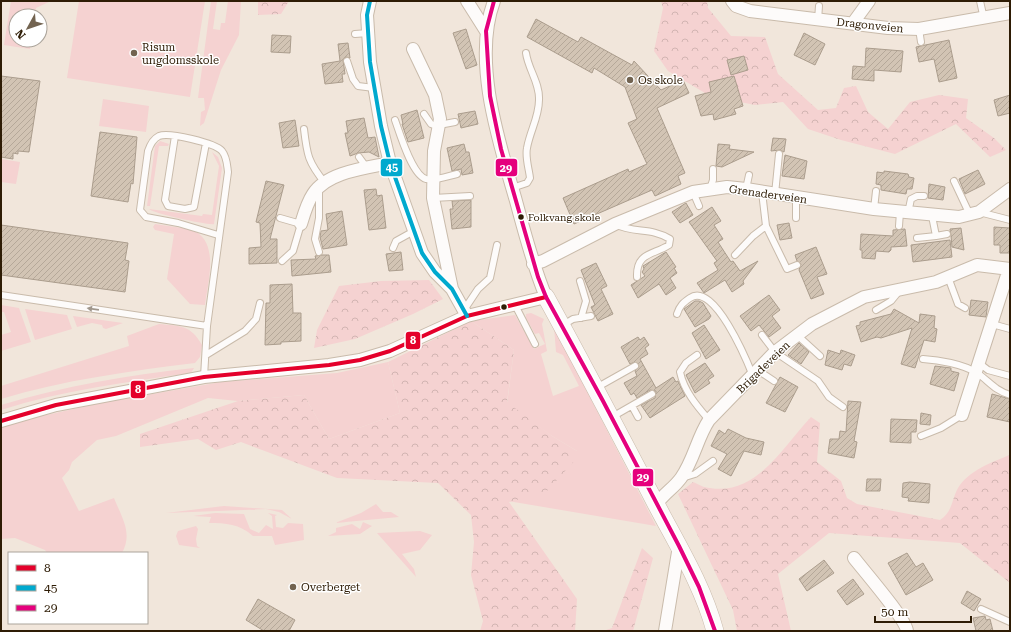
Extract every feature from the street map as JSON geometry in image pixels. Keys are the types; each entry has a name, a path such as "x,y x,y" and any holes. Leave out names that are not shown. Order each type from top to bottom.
{"street":[{"path":"370,1 367,15 374,88 390,162 422,253 435,272 452,289 466,313"},
{"path":"467,1 486,31"},
{"path":"494,1 486,31 490,96 501,149 534,264 546,298 612,417 656,505 679,546 699,587 715,631"},
{"name":"Dragonveien","path":"732,1 736,6 750,11 888,28 919,29 1010,14"},
{"path":"853,23 869,1"},
{"path":"413,49 435,95 440,119 434,150 433,198 452,289"},
{"path":"301,224 313,194 322,185 337,177 390,162"},
{"name":"Grenaderveien","path":"534,264 615,224 693,192 727,187 904,213 959,217 975,214"},
{"path":"975,214 1009,192"},
{"name":"Brigadeveien","path":"656,505 664,493 670,490 681,478 690,462 701,433 709,420 775,352 812,324 864,297 936,282 977,265 1009,269 962,415"},
{"path":"1,421 56,405 204,377 329,365 360,360 390,351 466,313 546,298"},
{"path":"665,631 679,546"},
{"path":"854,558 895,610 907,627 907,631"}],"lane":[{"path":"980,1 984,19"},
{"path":"818,20 819,6"},
{"path":"919,29 921,42"},
{"path":"355,34 368,34"},
{"path":"512,188 527,183 530,178 527,149 538,112 539,92 537,82 527,61 526,53"},
{"path":"347,61 353,79 358,86 374,88"},
{"path":"424,114 431,124 439,126 454,122"},
{"path":"395,120 419,175 426,179 434,179 457,174"},
{"path":"304,129 307,152 312,166 322,185 319,218 315,239 319,252"},
{"path":"204,377 207,326 218,235 228,172 227,160 221,150 206,143 175,136 159,136 150,143 140,210 146,217 178,223 218,235"},
{"path":"175,136 165,200 168,206 185,209 194,207 206,143"},
{"path":"775,194 779,154"},
{"path":"359,157 367,168"},
{"path":"710,189 713,169"},
{"path":"746,190 749,175"},
{"path":"954,181 975,214 1010,220"},
{"path":"874,209 876,191"},
{"path":"693,192 699,206"},
{"path":"762,192 766,226 787,269 797,265"},
{"path":"433,198 470,196"},
{"path":"899,226 911,199 917,196 924,196"},
{"path":"796,198 796,218"},
{"path":"932,216 936,236"},
{"path":"280,218 301,224 293,251 282,261"},
{"path":"615,224 624,229 650,230 670,239 669,245 649,253 641,261 637,270 637,277"},
{"path":"736,255 753,236 766,226"},
{"path":"393,248 396,241 414,232"},
{"path":"917,238 947,234"},
{"path":"466,313 478,289 490,278 497,245"},
{"path":"948,277 958,304 965,308"},
{"path":"580,282 586,301 582,318"},
{"path":"876,310 891,301 901,289"},
{"path":"1,296 207,326"},
{"path":"677,314 680,305 693,296 703,297 716,305 756,373 774,381"},
{"path":"206,355 245,331 256,319 260,303"},
{"path":"515,305 535,344"},
{"path":"562,326 573,320 591,316"},
{"path":"992,324 1010,329"},
{"path":"762,335 775,352 818,381 829,397 843,407"},
{"path":"797,335 820,356"},
{"path":"697,355 686,363 680,372 682,382 688,392 709,420"},
{"path":"923,359 978,368 1010,376"},
{"path":"596,388 635,366"},
{"path":"978,368 989,384 1010,395"},
{"path":"612,417 652,394"},
{"path":"632,406 638,417"},
{"path":"921,436 941,428 962,415"},
{"path":"681,478 695,474 713,460"},
{"path":"981,609 1010,622"}],"green space":[{"path":"11,1 51,1 36,8 10,8"},
{"name":"Risum ungdomsskole","path":"79,1 205,1 190,97 67,78"},
{"path":"211,1 217,1 213,29 220,30 221,23 225,23 228,1 241,1 239,35 221,70 204,123 200,126 201,112 205,110 204,98 198,98"},
{"path":"258,1 289,1 281,14 258,15"},
{"path":"661,1 707,1 708,8 731,36 765,37 778,74 818,110 836,108 844,88 856,86 868,112 888,129 910,102 939,95 968,99 966,118 994,138 1006,150 990,157 956,124 895,154 841,140 808,129 783,102 755,105 710,96 668,71 654,51 663,8"},
{"path":"8,20 8,46 4,45"},
{"path":"103,99 149,106 146,132 99,126"},
{"path":"160,141 169,144 168,146 159,146 150,206 147,206 155,146"},
{"path":"212,152 218,157 222,168 214,224 181,219 149,209 202,216 203,214 212,215 219,166"},
{"path":"1,159 20,162 16,184 1,182"},
{"path":"155,224 189,229 199,234 205,241 209,251 210,273 205,305 190,304 167,279 174,234 155,230 153,227"},
{"path":"429,280 443,299 413,314 355,339 314,348 317,330 339,286 381,281"},
{"path":"1,305 19,308 31,342 1,351 1,335 11,332 4,312 1,312"},
{"path":"25,309 67,315 72,329 35,340"},
{"path":"531,313 544,319 542,324 547,351 541,354 553,396 579,386 563,355 556,352 554,327 656,526 508,501 546,491 577,451 552,436 507,404 514,350 471,321 515,315 534,349 545,344 539,333 535,334 526,318 526,314"},
{"path":"73,316 123,323 106,329 103,328 102,325 92,323 77,327"},
{"path":"471,321 514,350 507,402 552,436 577,451 577,458 546,492 509,502 577,599 575,631 480,631 483,621 471,575 474,542 471,515 438,483 337,478 241,442 216,450 198,439 140,447 140,434 238,401 304,395 329,439 400,413 388,362"},
{"path":"159,324 179,326 189,330 198,338 202,345 200,357 195,363 73,381 1,399 1,386 129,346 127,336"},
{"path":"388,362 400,413 329,439 304,395 238,401 208,398 116,436 97,440 72,462 69,470 62,478 79,511 114,498 123,519 126,532 127,539 122,552 46,552 45,550 15,538 1,539 1,425 101,403 221,382 337,373"},
{"path":"194,368 191,373 119,383 71,392 1,410 1,405 49,392 145,374"},
{"path":"811,417 820,423 817,462 841,481 847,498 857,504 940,520 947,513 962,482 981,468 1010,455 1010,583 960,543 829,533 778,574 791,631 737,631 733,610 678,494 693,482 708,488 727,488 742,484 768,466"},
{"path":"376,504 383,512 391,512 399,517 335,523 361,513"},
{"path":"224,506 282,510 292,519 279,512 266,509 166,513"},
{"path":"215,513 244,514 250,529 259,533 266,525 273,529 272,516 268,513 277,515 275,516 276,527 283,528 288,523 303,524 304,540 275,545 272,536 253,536 243,529 232,525 209,523 211,517 193,516"},
{"path":"363,522 372,526 360,534 328,536 336,532 336,528 352,524 360,529"},
{"path":"196,526 198,529 196,539 197,546 200,548 179,545 176,536 178,531"},
{"path":"420,531 432,535 420,550 402,554 414,569 416,577 377,533"},
{"path":"642,548 653,558 633,631 603,631 612,628"}],"building":[{"path":"536,19 578,42 581,37 632,65 634,61 661,90 683,80 689,93 657,108 685,173 678,176 681,184 655,196 652,190 574,224 563,198 628,169 629,172 647,164 628,123 637,119 625,87 594,68 592,73 527,37"},
{"path":"466,29 477,65 466,69 453,33"},
{"path":"804,33 825,44 815,65 794,55"},
{"path":"272,35 291,36 290,53 271,52"},
{"path":"949,40 957,78 939,82 934,59 919,62 916,47"},
{"path":"348,43 350,58 346,57 343,60 345,74 342,74 343,82 325,84 322,64 340,61 338,44"},
{"path":"866,48 903,51 901,72 874,70 874,81 852,79 853,66 865,67"},
{"path":"744,56 748,70 731,75 727,60"},
{"path":"1,76 40,81 29,152 18,151 18,154 13,153 13,159 1,157"},
{"path":"734,76 743,106 734,109 736,114 714,120 713,114 701,116 695,96 711,92 709,82"},
{"path":"1010,95 1010,113 998,116 994,100"},
{"path":"417,110 424,138 408,142 402,124 401,115"},
{"path":"475,111 478,124 461,128 458,114"},
{"path":"364,118 368,138 375,137 379,157 369,152 358,153 350,156 345,133 348,133 346,121"},
{"path":"295,120 299,146 283,148 279,123"},
{"path":"100,132 137,137 133,184 131,183 128,202 91,196"},
{"path":"773,138 786,139 784,152 780,150 771,151"},
{"path":"464,144 466,152 469,152 473,173 462,175 461,169 452,171 447,148"},
{"path":"718,144 730,145 729,149 754,152 722,167 716,166"},
{"path":"785,155 807,161 804,179 782,176"},
{"path":"978,170 985,184 965,194 959,179"},
{"path":"884,171 908,174 909,177 914,178 912,189 907,189 906,194 881,190 881,185 876,184 877,172 884,173"},
{"path":"266,181 284,185 270,239 277,239 277,263 249,264 249,248 261,247 260,223 256,222"},
{"path":"929,184 945,187 943,200 928,198"},
{"path":"376,189 377,196 382,195 386,228 369,230 364,190"},
{"path":"471,200 471,227 452,229 450,209 453,209 452,201"},
{"path":"686,203 693,215 680,223 672,212"},
{"path":"712,207 721,221 714,225 723,239 718,242 731,262 733,261 740,271 758,261 743,281 744,284 732,292 725,280 704,293 697,283 718,270 714,263 717,261 689,222"},
{"path":"342,211 347,245 323,249 320,237 321,231 328,230 326,214"},
{"path":"789,223 792,238 780,240 777,225"},
{"path":"1,225 128,243 125,260 129,261 125,292 1,275"},
{"path":"994,227 1010,228 1010,253 1000,253 1000,245 994,245"},
{"path":"961,228 964,250 952,247 950,229"},
{"path":"905,229 907,246 891,247 889,252 876,251 875,259 862,258 862,250 860,250 861,234 893,236 893,230"},
{"path":"950,240 952,257 913,262 911,245"},
{"path":"816,247 827,274 817,277 824,294 811,299 799,270 801,264 797,261 795,255"},
{"path":"401,252 403,270 389,271 386,254"},
{"path":"666,252 676,267 674,268 677,273 670,278 676,288 666,295 659,284 638,298 631,285 645,276 642,272 644,269 643,266"},
{"path":"329,255 331,272 292,276 291,260 316,259 315,256"},
{"path":"596,263 607,286 601,289 613,314 598,321 591,307 595,305 581,270"},
{"path":"292,284 293,313 301,313 301,341 281,342 281,344 265,345 266,303 270,303 270,285"},
{"path":"769,295 780,310 772,316 781,328 769,337 759,325 751,331 740,316"},
{"path":"971,300 988,302 986,317 969,315"},
{"path":"695,301 703,303 711,316 709,319 695,327 684,309"},
{"path":"894,309 919,323 920,314 935,316 934,328 937,329 935,342 924,340 915,368 901,364 912,328 881,338 877,337 861,342 856,326 860,325 860,322 891,314"},
{"path":"704,325 720,350 706,359 692,333"},
{"path":"638,337 640,340 644,337 649,345 645,348 648,354 640,359 656,388 673,377 676,382 678,381 685,396 650,418 641,405 655,398 656,391 650,390 637,398 634,393 631,395 624,383 637,376 635,371 639,366 635,362 630,364 621,347"},
{"path":"799,343 809,352 801,364 788,355"},
{"path":"828,350 840,354 841,350 855,355 851,366 844,364 842,370 825,365"},
{"path":"705,363 714,376 708,380 710,383 695,393 686,375"},
{"path":"935,366 951,368 951,371 959,373 954,391 930,384"},
{"path":"780,377 798,387 785,412 766,403"},
{"path":"992,394 1010,399 1010,422 987,417"},
{"path":"848,401 861,402 854,441 857,442 854,458 828,453 830,439 839,439 840,431 846,432"},
{"path":"921,413 931,415 930,425 920,424"},
{"path":"891,419 917,420 916,432 911,432 911,443 890,442"},
{"path":"728,429 746,438 764,442 761,455 744,451 731,476 718,469 727,454 711,446 719,430 725,434"},
{"path":"867,479 881,479 880,491 866,491"},
{"path":"910,482 930,484 929,503 908,501 909,498 902,497 903,483"},
{"path":"907,553 916,567 923,563 933,580 906,595 888,563"},
{"path":"824,560 834,573 807,591 799,579"},
{"path":"853,579 864,594 847,605 837,591"},
{"path":"967,591 981,599 974,611 961,603"},
{"path":"258,599 295,620 289,631 264,631 246,620"},
{"path":"985,616 986,620 990,619 993,631 976,631 973,618"}],"transit line":[{"name":"45","path":"370,1 367,15 370,62 381,126 390,163 422,253 435,272 452,289 467,316"},
{"name":"29","path":"494,1 486,31 490,96 501,149 538,277 546,297 603,401 679,546 699,587 715,631"},
{"name":"8","path":"1,421 56,405 204,377 329,365 360,360 390,351 467,316 546,297"}],"place":[{"name":"Risum ungdomsskole","path":"134,53"},
{"name":"Os skole","path":"630,80"},
{"name":"Folkvang skole","path":"521,217"},
{"name":"Overberget","path":"293,587"}]}
